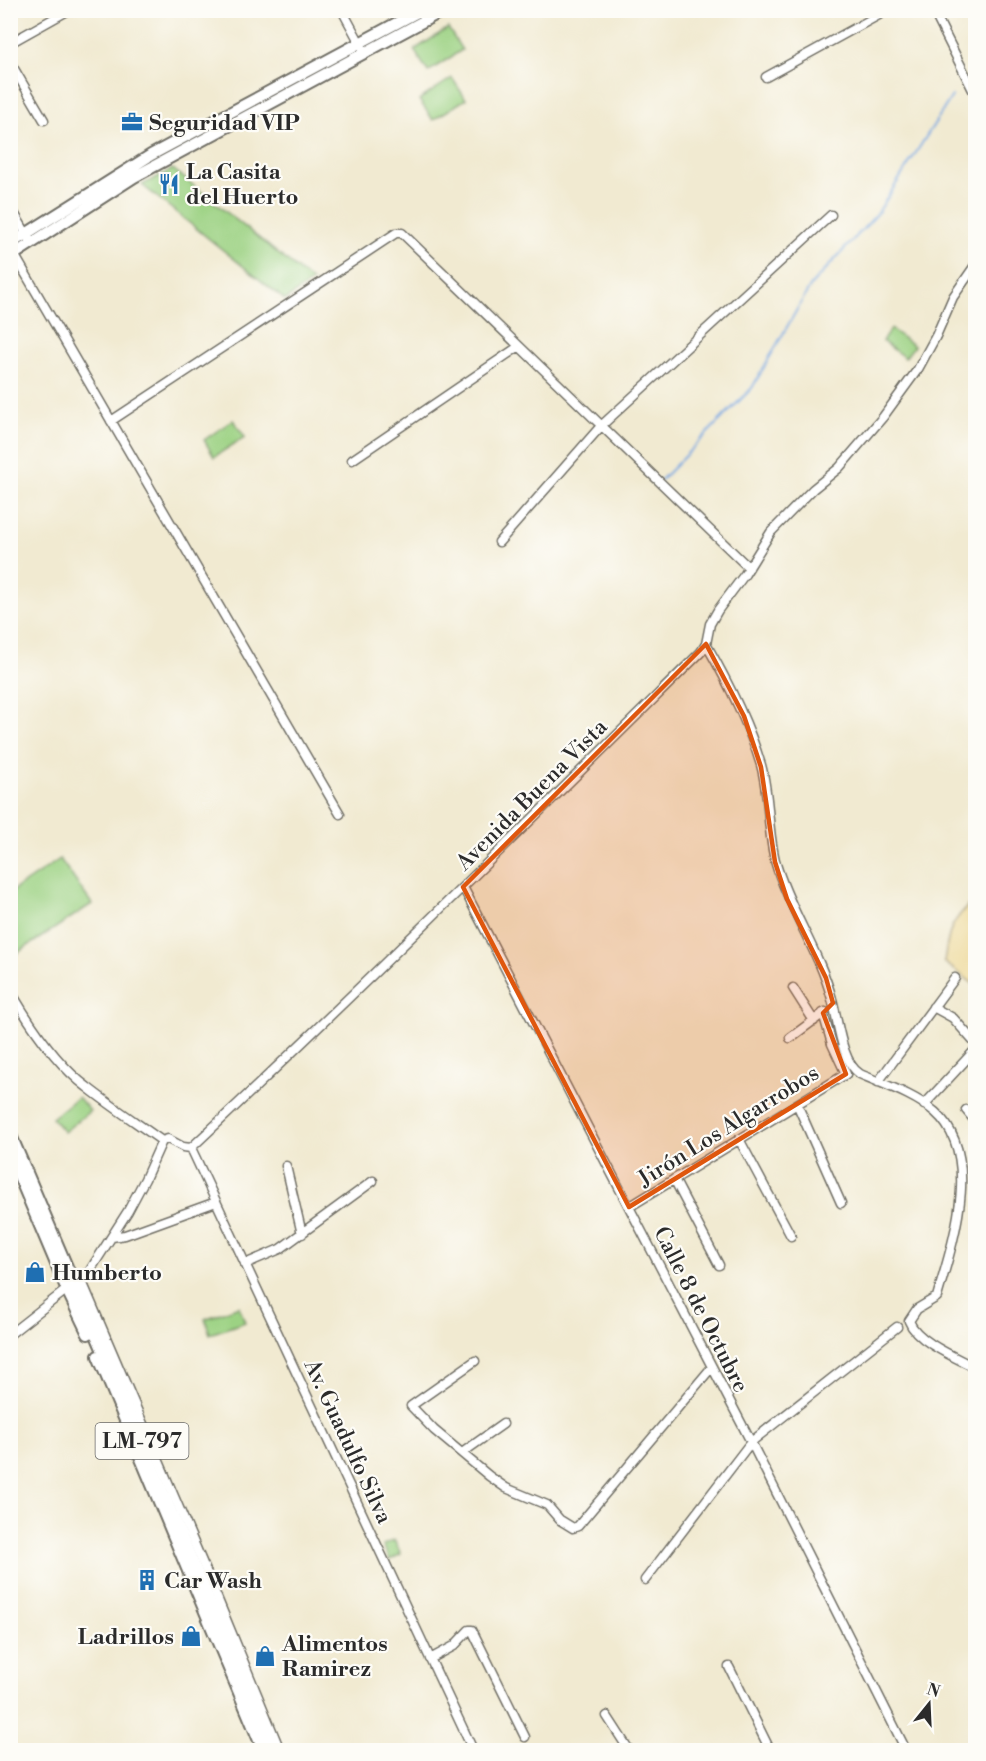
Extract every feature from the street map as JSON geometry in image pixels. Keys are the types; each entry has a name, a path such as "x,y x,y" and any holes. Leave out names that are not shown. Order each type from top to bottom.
{"main road":[{"path":"363,47 421,10"},
{"path":"12,252 151,155 363,47 444,10"},
{"name":"LM-797","path":"10,1133 263,1750"},
{"name":"LM-797","path":"10,1155 74,1285"},
{"name":"LM-797","path":"142,1451 273,1750"}],"street":[{"path":"10,43 69,10"},
{"path":"342,10 363,47"},
{"path":"766,77 888,10"},
{"path":"933,10 975,96"},
{"path":"10,62 44,120"},
{"path":"10,206 29,238"},
{"path":"499,542 601,426 831,215"},
{"path":"111,421 399,232 408,237 518,347 749,568"},
{"path":"12,252 340,814"},
{"name":"Avenida Buena Vista","path":"191,1148 244,1100 701,652 706,644 710,624 718,610 778,524 838,468 883,417 918,369 953,297 975,264"},
{"path":"352,460 518,347"},
{"path":"706,644 744,716 761,767 775,862 788,899 826,978 838,1029 851,1064 855,1071 910,1096 935,1113 957,1146 961,1172 959,1213 937,1297 917,1309 909,1321 912,1329 942,1352 975,1368"},
{"name":"Calle 8 de Octubre","path":"463,887 751,1442 906,1750"},
{"path":"878,1082 955,978"},
{"path":"793,988 814,1021"},
{"path":"10,990 24,1014 66,1068 86,1087 162,1141"},
{"path":"790,1038 814,1021 833,1003"},
{"path":"924,1105 975,1046 953,1018 933,1007"},
{"name":"Jirón Los Algarrobos","path":"629,1207 846,1074 832,1044 823,1013"},
{"path":"797,1104 841,1203"},
{"path":"966,1110 975,1122"},
{"path":"10,1334 88,1272 112,1237 145,1179 162,1141 168,1139 183,1147 191,1148"},
{"path":"739,1139 791,1236"},
{"name":"Av. Guadulfo Silva","path":"191,1148 472,1750"},
{"path":"286,1166 302,1234"},
{"path":"674,1179 719,1264"},
{"path":"245,1264 280,1249 373,1181"},
{"path":"112,1237 125,1235 216,1202"},
{"path":"74,1285 209,1578 280,1750"},
{"path":"645,1580 751,1442 897,1327"},
{"path":"475,1362 411,1406 434,1430 489,1476 506,1488 547,1505 560,1520 573,1528 578,1526 712,1367"},
{"path":"462,1453 503,1424"},
{"path":"430,1659 454,1646 469,1630 472,1630 525,1737"},
{"path":"729,1667 770,1750"},
{"path":"607,1716 629,1750"}],"highlighted area":[{"path":"706,644 744,716 761,767 775,862 787,899 826,978 833,1003 823,1013 846,1074 629,1207 463,887"}],"green space":[{"path":"448,28 462,50 428,72 414,50"},
{"path":"452,78 466,99 433,120 419,100"},
{"path":"173,169 312,281 285,300 142,185"},
{"path":"891,329 914,346 905,358 882,341"},
{"path":"233,420 245,437 214,457 204,440"},
{"path":"60,859 92,904 11,957 11,892"},
{"path":"78,1097 90,1111 64,1132 52,1118"},
{"path":"239,1306 245,1322 210,1334 205,1319"},
{"path":"394,1540 401,1554 390,1560 383,1545"}],"sand":[{"path":"975,899 975,985 944,962 952,927 960,914"}],"waterway":[{"path":"976,50 973,50 969,65 976,85"},
{"path":"660,481 752,388 811,285 877,214 952,96"}],"place":[{"name":"Seguridad VIP","path":"132,122"},
{"name":"La Casita del Huerto","path":"169,184"},
{"name":"Humberto","path":"35,1272"},
{"name":"Car Wash","path":"147,1580"},
{"name":"Ladrillos","path":"191,1636"},
{"name":"Alimentos Ramirez","path":"265,1656"}]}
